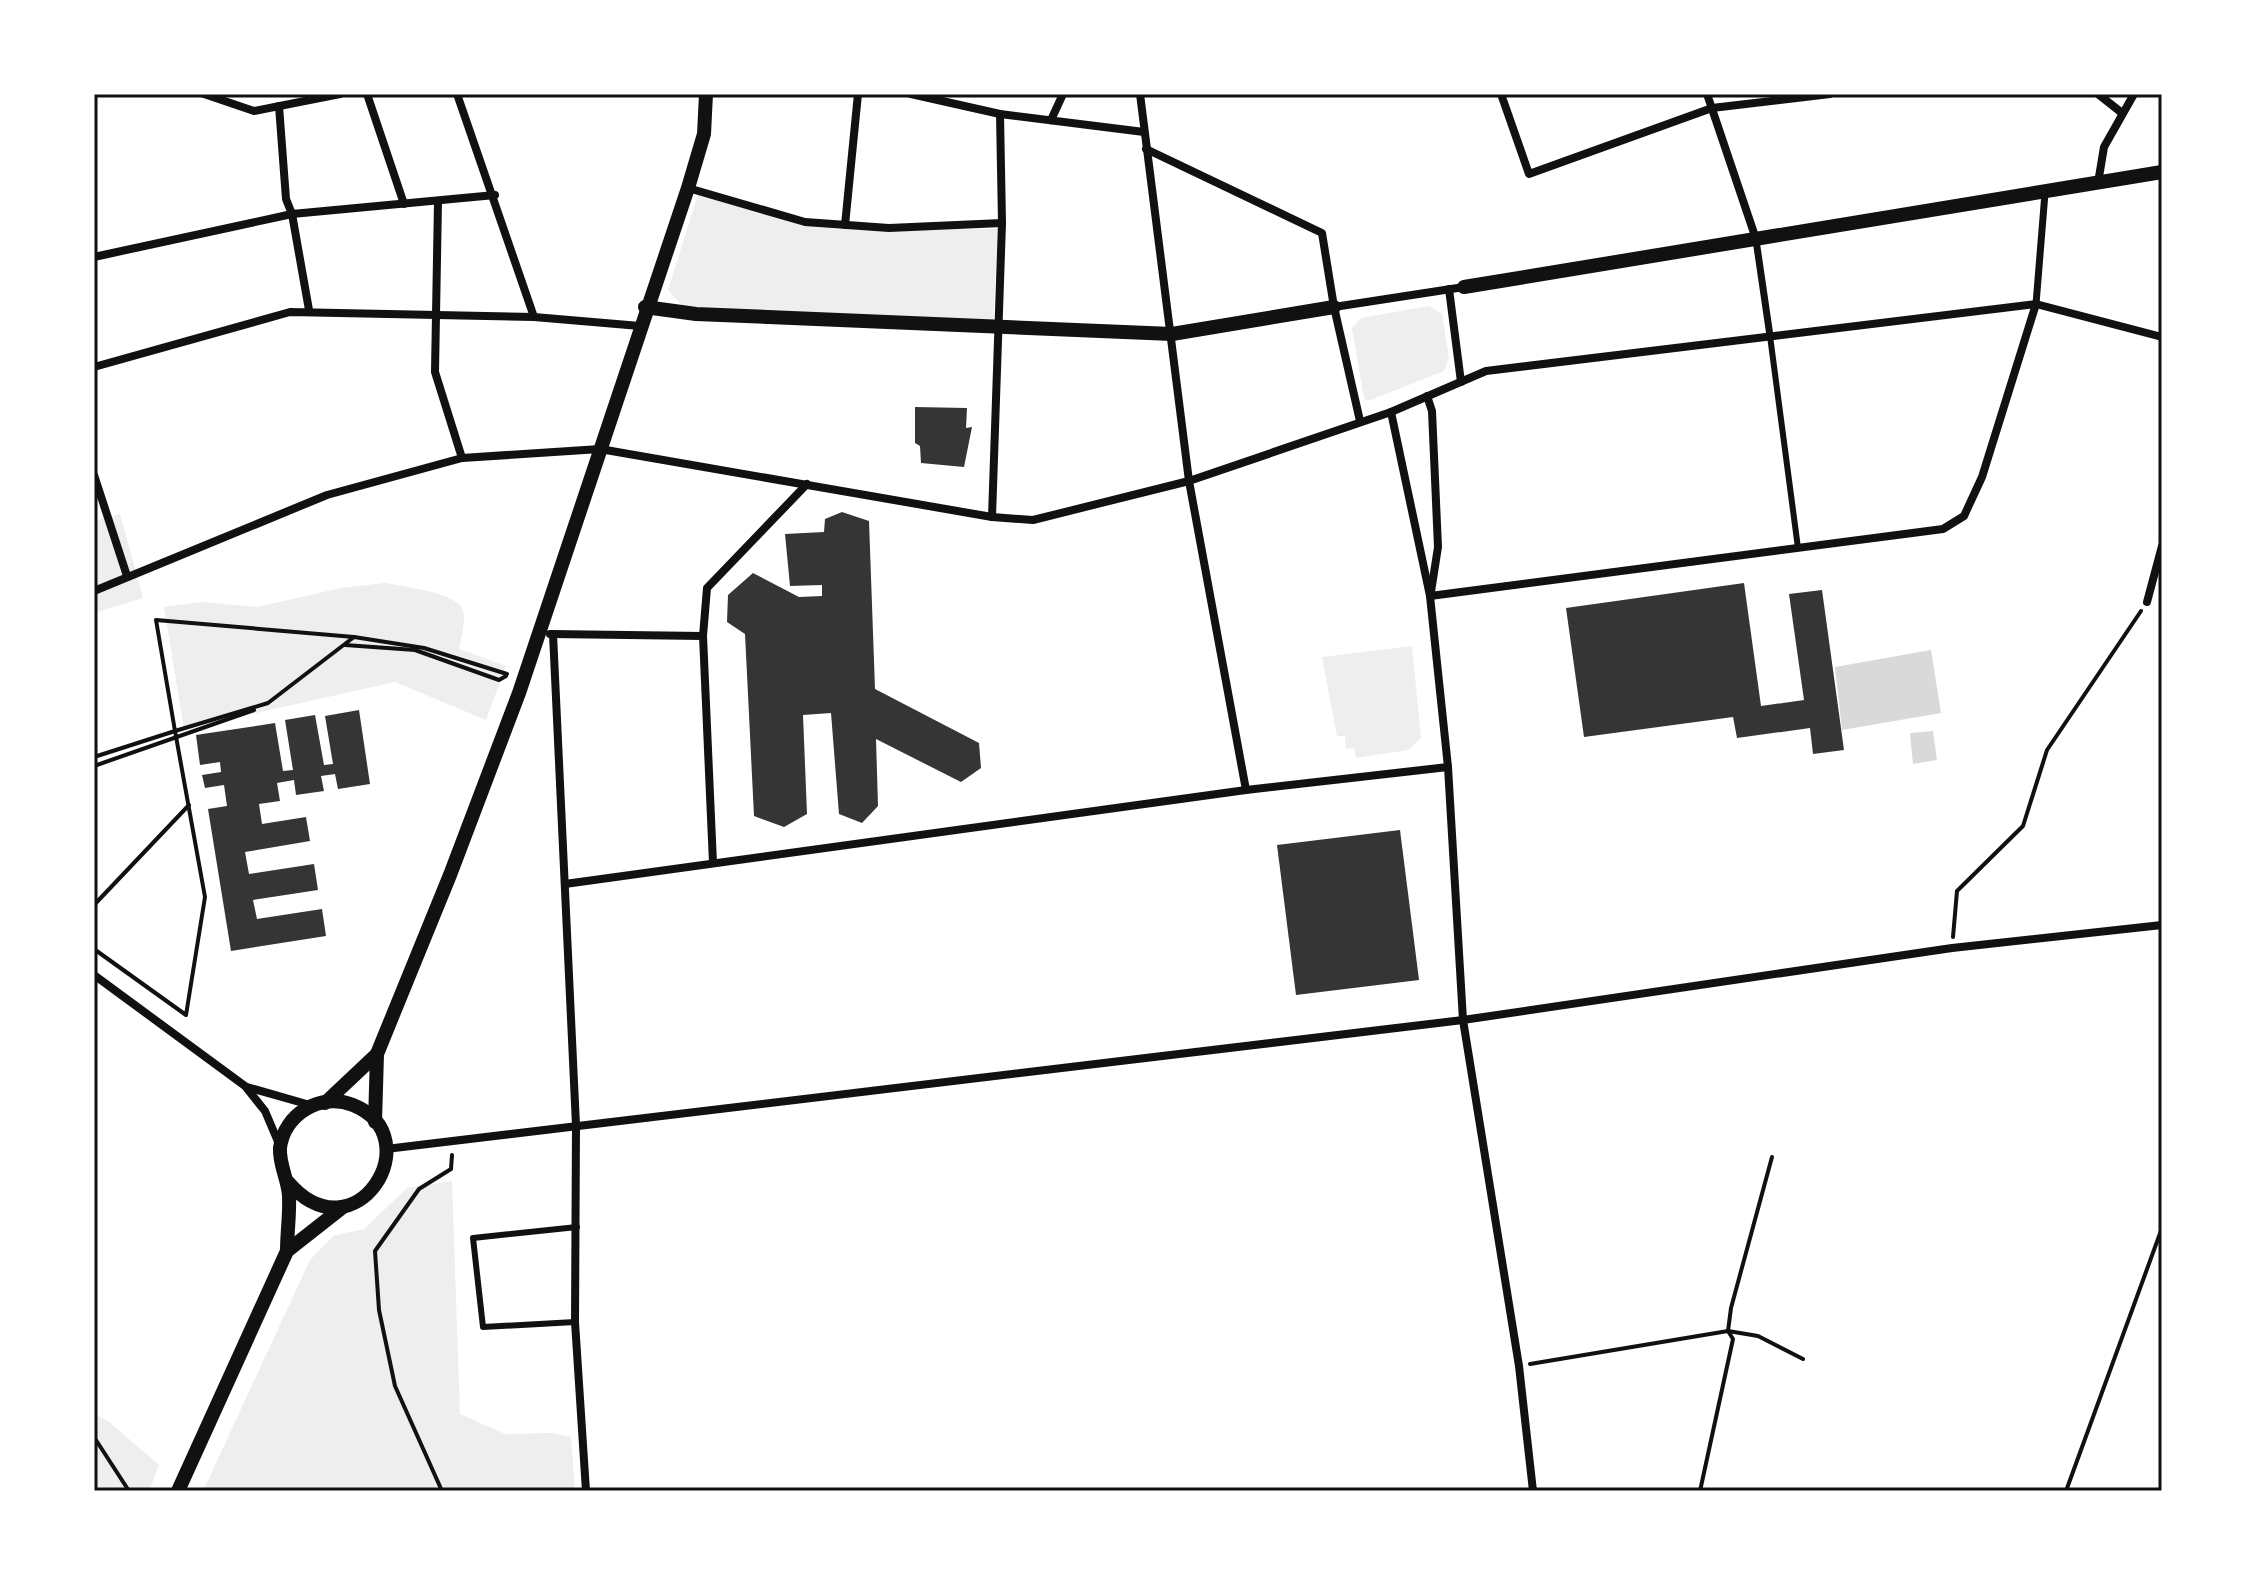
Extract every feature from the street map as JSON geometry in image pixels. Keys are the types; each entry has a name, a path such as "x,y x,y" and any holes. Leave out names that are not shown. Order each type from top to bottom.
{"street":[{"path":"204,94 254,111 340,94"},
{"path":"235,105 240,94"},
{"path":"367,94 404,204"},
{"path":"457,94 495,195 534,317"},
{"path":"287,1251 345,1206 360,1201 380,1182 386,1149 375,1122 377,1054 545,634 645,307 688,188 704,134 706,94"},
{"path":"845,225 858,94"},
{"path":"911,94 1000,114 1144,132"},
{"path":"1051,120 1063,94"},
{"path":"1140,94 1189,481 1246,790"},
{"path":"1501,94 1529,174 1712,108 1830,94"},
{"path":"1707,94 1756,240 1770,336"},
{"path":"2098,94 2122,113"},
{"path":"2098,183 2104,147 2134,94"},
{"path":"279,106 286,199 292,214 309,310"},
{"path":"992,517 1002,223 1000,114"},
{"path":"1146,149 1322,233 1334,307 1360,421"},
{"path":"645,307 696,314 1172,334 2162,172"},
{"path":"688,188 805,222 889,228 1002,223"},
{"path":"1430,596 1943,529 1964,516 1982,477 2036,304 2045,193"},
{"path":"94,257 292,214 495,195"},
{"path":"438,201 435,372 462,458"},
{"path":"1456,288 1461,382"},
{"path":"94,591 327,495 462,458 600,449 992,517 1033,520 1189,481 1391,412 1486,371 2036,304 2162,337"},
{"path":"94,367 290,312 309,310 534,317 640,326"},
{"path":"1427,396 1432,411 1438,547 1430,596"},
{"path":"1391,412 1430,596 1448,767 1463,1020 1519,1366 1533,1491"},
{"path":"94,475 127,576"},
{"path":"713,863 703,636 707,588 807,484"},
{"path":"2147,602 2162,546"},
{"path":"545,634 703,636"},
{"path":"545,634 565,884 576,1125 575,1322 586,1491"},
{"path":"565,884 1246,790 1448,767"},
{"path":"386,1149 1463,1020 1952,948 2162,925"},
{"path":"94,975 245,1086 265,1111 280,1148 281,1166 288,1182 287,1251 178,1491"},
{"path":"280,1148 293,1119 318,1104 377,1054"},
{"path":"245,1086 318,1104 335,1101 357,1106 375,1122"},
{"path":"288,1182 313,1204 345,1206"}],"lane":[{"path":"1770,336 1798,548"},
{"path":"575,1322 483,1327 473,1238 577,1227"}],"path":[{"path":"1952,948 1957,891 2023,826 2047,750 2147,602"},
{"path":"94,949 186,1015 205,897 156,620 354,637 424,648 510,675"},
{"path":"94,757 268,703 354,637"},
{"path":"94,766 269,705 345,645 415,650 499,680 510,675"},
{"path":"510,675 512,666"},
{"path":"94,905 189,805"},
{"path":"442,1491 395,1386 379,1310 375,1251 419,1189 451,1169 450,1140"},
{"path":"1700,1491 1733,1339 1728,1331 1731,1308 1772,1157"},
{"path":"2066,1491 2162,1228"},
{"path":"1519,1366 1728,1331 1758,1336 1803,1359"},
{"path":"94,1437 129,1491"}],"shaded area":[{"path":"699,191 836,229 998,229 993,323 683,306 668,290"},
{"path":"1429,306 1442,314 1449,358 1444,371 1368,401 1364,398 1352,328 1361,318"},
{"path":"120,514 143,598 94,613 94,521"},
{"path":"385,583 428,591 459,604 464,619 459,649 506,666 486,720 395,682 184,729 164,607 202,602 257,607 341,588"},
{"path":"1412,646 1421,738 1408,750 1356,758 1354,748 1346,749 1345,736 1337,736 1322,657"},
{"path":"1931,650 1941,713 1842,730 1835,667"},
{"path":"1933,731 1937,760 1913,764 1910,733"},
{"path":"452,1181 460,1414 505,1434 553,1433 571,1437 575,1491 203,1491 310,1260 333,1236 364,1229 407,1188"},
{"path":"94,1414 108,1421 159,1465 149,1491 94,1491"}],"building":[{"path":"915,407 967,408 966,428 972,427 964,467 921,463 920,446 915,443"},
{"path":"842,512 869,521 875,689 979,743 981,768 961,782 876,739 878,806 862,823 839,814 831,713 803,715 807,814 784,827 754,816 745,634 727,622 728,595 753,573 799,597 822,596 822,585 790,586 785,534 824,532 825,519"},
{"path":"1744,583 1761,706 1804,700 1789,594 1822,590 1844,750 1813,754 1810,728 1737,738 1733,717 1584,737 1566,608"},
{"path":"359,710 370,784 338,789 335,774 321,776 324,791 296,795 294,780 277,783 280,801 259,804 262,824 306,817 310,841 245,852 249,874 314,864 318,890 253,900 257,919 322,909 326,936 231,951 208,809 227,806 224,785 205,788 202,775 221,772 220,762 200,765 196,735 275,723 283,771 293,770 285,720 315,715 324,765 333,764 325,716"},
{"path":"1400,830 1419,980 1296,995 1277,845"}]}
